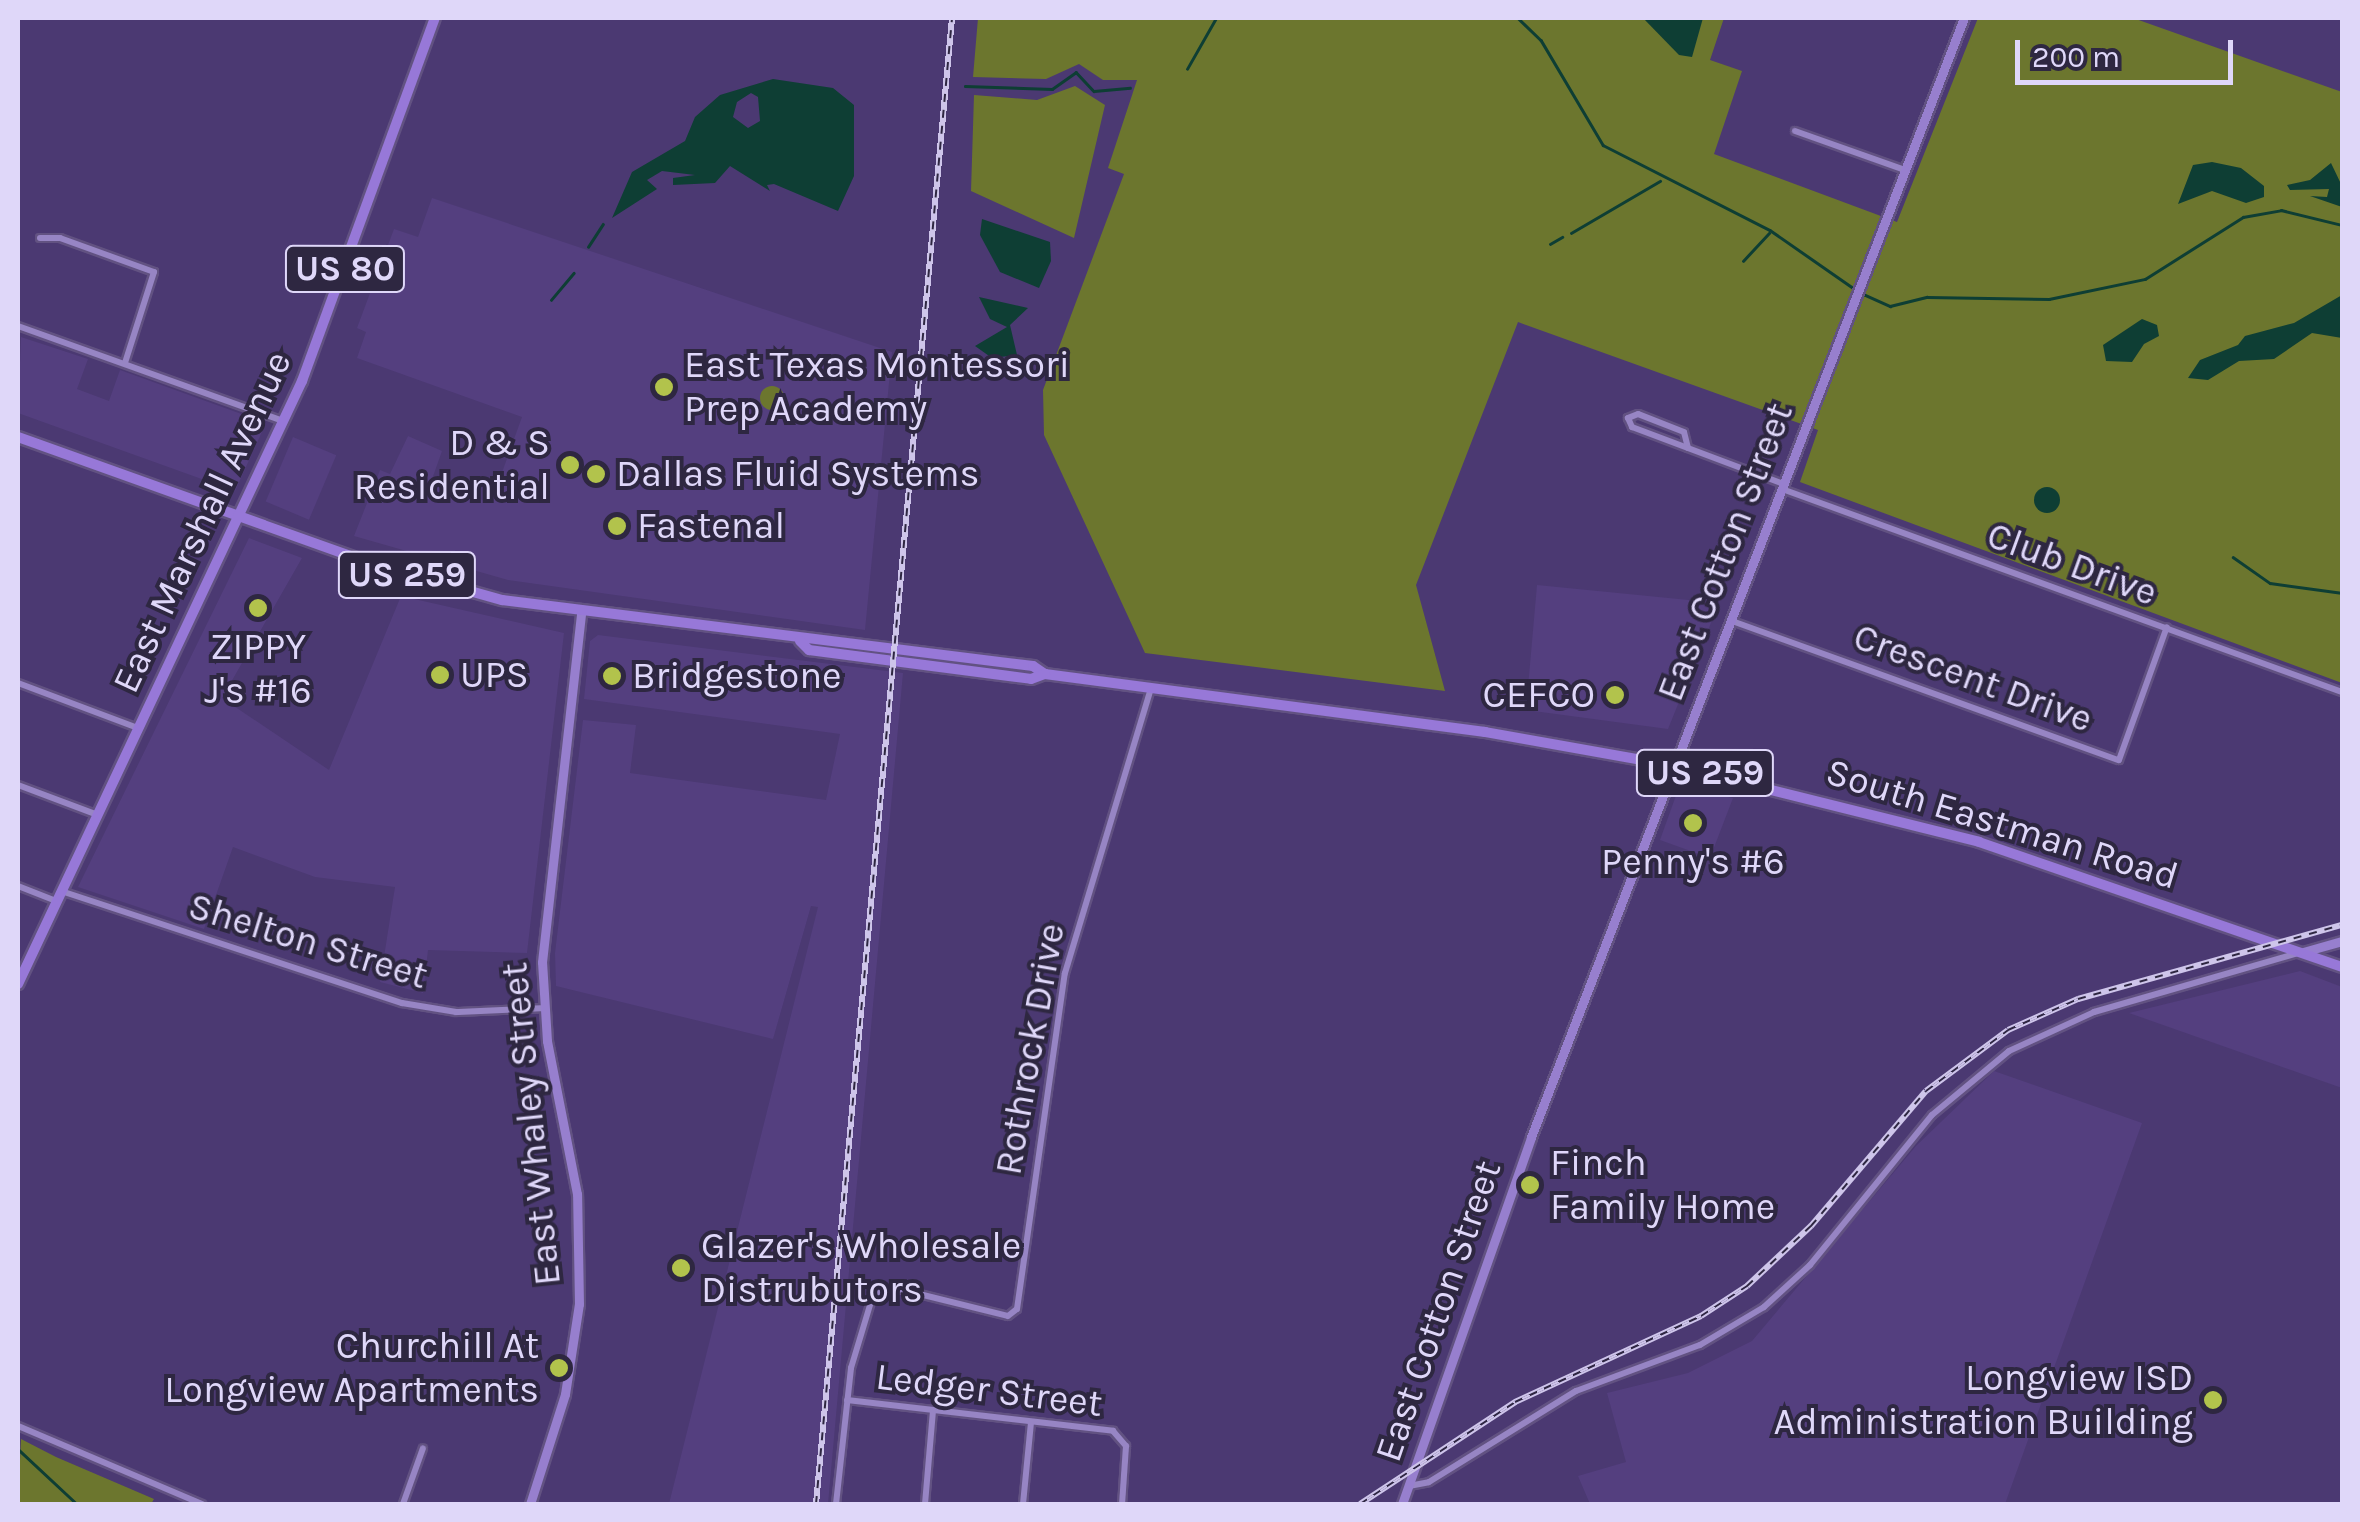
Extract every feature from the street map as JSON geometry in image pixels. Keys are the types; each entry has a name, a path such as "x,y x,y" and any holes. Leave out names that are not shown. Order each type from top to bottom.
{"main road":[{"name":"East Marshall Avenue","path":"18,984 284,421 434,18"},
{"name":"US 259","path":"18,437 434,584 581,612 800,642"},
{"name":"South Eastman Road","path":"1045,674 1034,666 811,636 800,642 809,650 1031,679 1045,674 1485,732 1675,766 1978,842 2342,967"}],"street":[{"name":"East Cotton Street","path":"1402,1504 1512,1189 1964,18"},
{"path":"1795,131 1904,170"},
{"path":"40,238 60,238 154,272 125,363"},
{"path":"18,326 284,421"},
{"name":"Club Drive","path":"1688,448 1684,432 1630,415 1632,427 1783,486 2342,692"},
{"name":"East Whaley Street","path":"530,1504 570,1375 580,1284 575,1181 544,1008 545,895 581,612"},
{"name":"Crescent Drive","path":"1732,621 2119,760 2167,627"},
{"path":"18,682 140,728"},
{"name":"Rothrock Drive","path":"847,1400 862,1319 876,1292 901,1288 1008,1316 1017,1309 1068,960 1151,688"},
{"path":"18,785 98,814"},
{"name":"Shelton Street","path":"18,886 402,1003 456,1012 544,1008"},
{"path":"1409,1486 1429,1482 1564,1397 1700,1344 1764,1307 1810,1265 1932,1115 2009,1051 2094,1012 2342,941"},
{"path":"836,1504 847,1400"},
{"name":"Ledger Street","path":"847,1400 1106,1430 1123,1438 1122,1504"},
{"path":"924,1504 933,1410"},
{"path":"1023,1504 1031,1422"},
{"path":"18,1426 202,1504"},
{"path":"403,1504 423,1448"}],"shaded area":[{"path":"1643,18 1703,18 1692,57 1679,55"},
{"path":"773,79 833,88 854,105 854,176 838,211 774,184 767,185 770,191 730,166 715,183 673,185 673,178 695,175 662,171 647,180 657,189 612,218 632,172 685,141 695,117 720,95","holes":["751,93 758,97 760,121 748,128 733,117 737,102"]},
{"path":"2212,162 2241,168 2264,186 2264,197 2246,203 2212,191 2178,204 2193,165"},
{"path":"2331,163 2342,186 2342,207 2310,196 2327,197 2329,189 2290,190 2287,185 2310,180"},
{"name":"East Texas Montessori Prep Academy","path":"432,198 892,352 865,630 508,580 354,536 380,470 390,474 408,436 442,451 431,482 491,503 522,417 357,358 366,332 357,328 394,229 418,237"},
{"path":"982,219 1050,242 1051,261 1039,288 1000,272 980,235"},
{"path":"2342,295 2342,338 2312,333 2274,359 2239,361 2208,380 2188,378 2200,360 2238,345 2245,336 2294,323"},
{"path":"979,297 1028,308 1010,325 1017,355 992,358 975,346 1007,327 990,319"},
{"path":"2142,319 2157,325 2159,336 2144,344 2132,362 2106,361 2103,345"},
{"path":"21,337 88,359 77,389 109,401 120,370 266,423 235,491 18,413"},
{"path":"293,437 336,455 309,520 266,501"},
{"path":"2047,487 2056,491 2060,500 2056,509 2047,513 2038,509 2034,500 2038,491"},
{"path":"249,538 302,558 222,698 329,770 401,596 564,633 527,953 428,950 423,993 380,982 395,887 315,877 233,847 204,929 78,887"},
{"path":"1537,585 1719,603 1668,729 1526,710"},
{"path":"598,635 903,673 828,1504 669,1504 818,907 811,906 773,1039 556,986 555,953 583,720 636,725 630,773 826,800 840,734 584,699 590,641"},
{"path":"1679,787 1733,798 1710,858 1660,840"},
{"path":"2300,971 2342,987 2342,1088 2129,1013"},
{"path":"1994,1071 2142,1123 2005,1504 1590,1504 1578,1476 1626,1462 1607,1393 1688,1373 1752,1341 1916,1146"}],"green space":[{"path":"978,18 1724,18 1710,60 1742,71 1714,154 1897,222 1978,18 2133,18 2342,92 2342,683 1800,482 1818,430 1518,322 1416,585 1445,691 1145,653 1044,435 1043,390 1124,174 1108,168 1137,80 1103,80 1079,64 1046,79 973,77"},
{"path":"1075,86 1105,105 1074,238 971,191 974,95 1037,100"},
{"path":"772,386 784,398 772,410 760,398"},
{"path":"21,1439 154,1499 151,1504 18,1504"}],"waterway":[{"path":"1187,69 1216,18"},
{"path":"1518,18 1541,40 1603,145 1770,230 1856,290"},
{"path":"965,86 1052,89 1076,72 1094,91 1130,88"},
{"path":"1571,233 1660,181"},
{"path":"1863,294 1890,306 1927,297 2049,299 2145,279 2243,217 2281,210 2342,225"},
{"path":"588,247 603,224"},
{"path":"1743,261 1769,233"},
{"path":"1550,244 1562,237"},
{"path":"551,300 574,273"},
{"path":"2233,557 2270,583 2342,593"},
{"path":"18,1449 77,1504"}],"railway":[{"path":"816,1504 952,18"},
{"path":"1360,1504 1515,1402 1701,1316 1747,1286 1811,1226 1926,1091 2008,1030 2078,999 2342,925"}],"place":[{"name":"East Texas Montessori Prep Academy","path":"664,387"},
{"name":"D & S Residential","path":"570,465"},
{"name":"Dallas Fluid Systems","path":"596,474"},
{"name":"Fastenal","path":"617,526"},
{"name":"ZIPPY J's #16","path":"258,608"},
{"name":"UPS","path":"440,675"},
{"name":"Bridgestone","path":"612,676"},
{"name":"CEFCO","path":"1615,695"},
{"name":"Penny's #6","path":"1693,823"},
{"name":"Finch Family Home","path":"1530,1185"},
{"name":"Glazer's Wholesale Distrubutors","path":"681,1268"},
{"name":"Churchill At Longview Apartments","path":"559,1368"},
{"name":"Longview ISD Administration Building","path":"2213,1400"}]}
